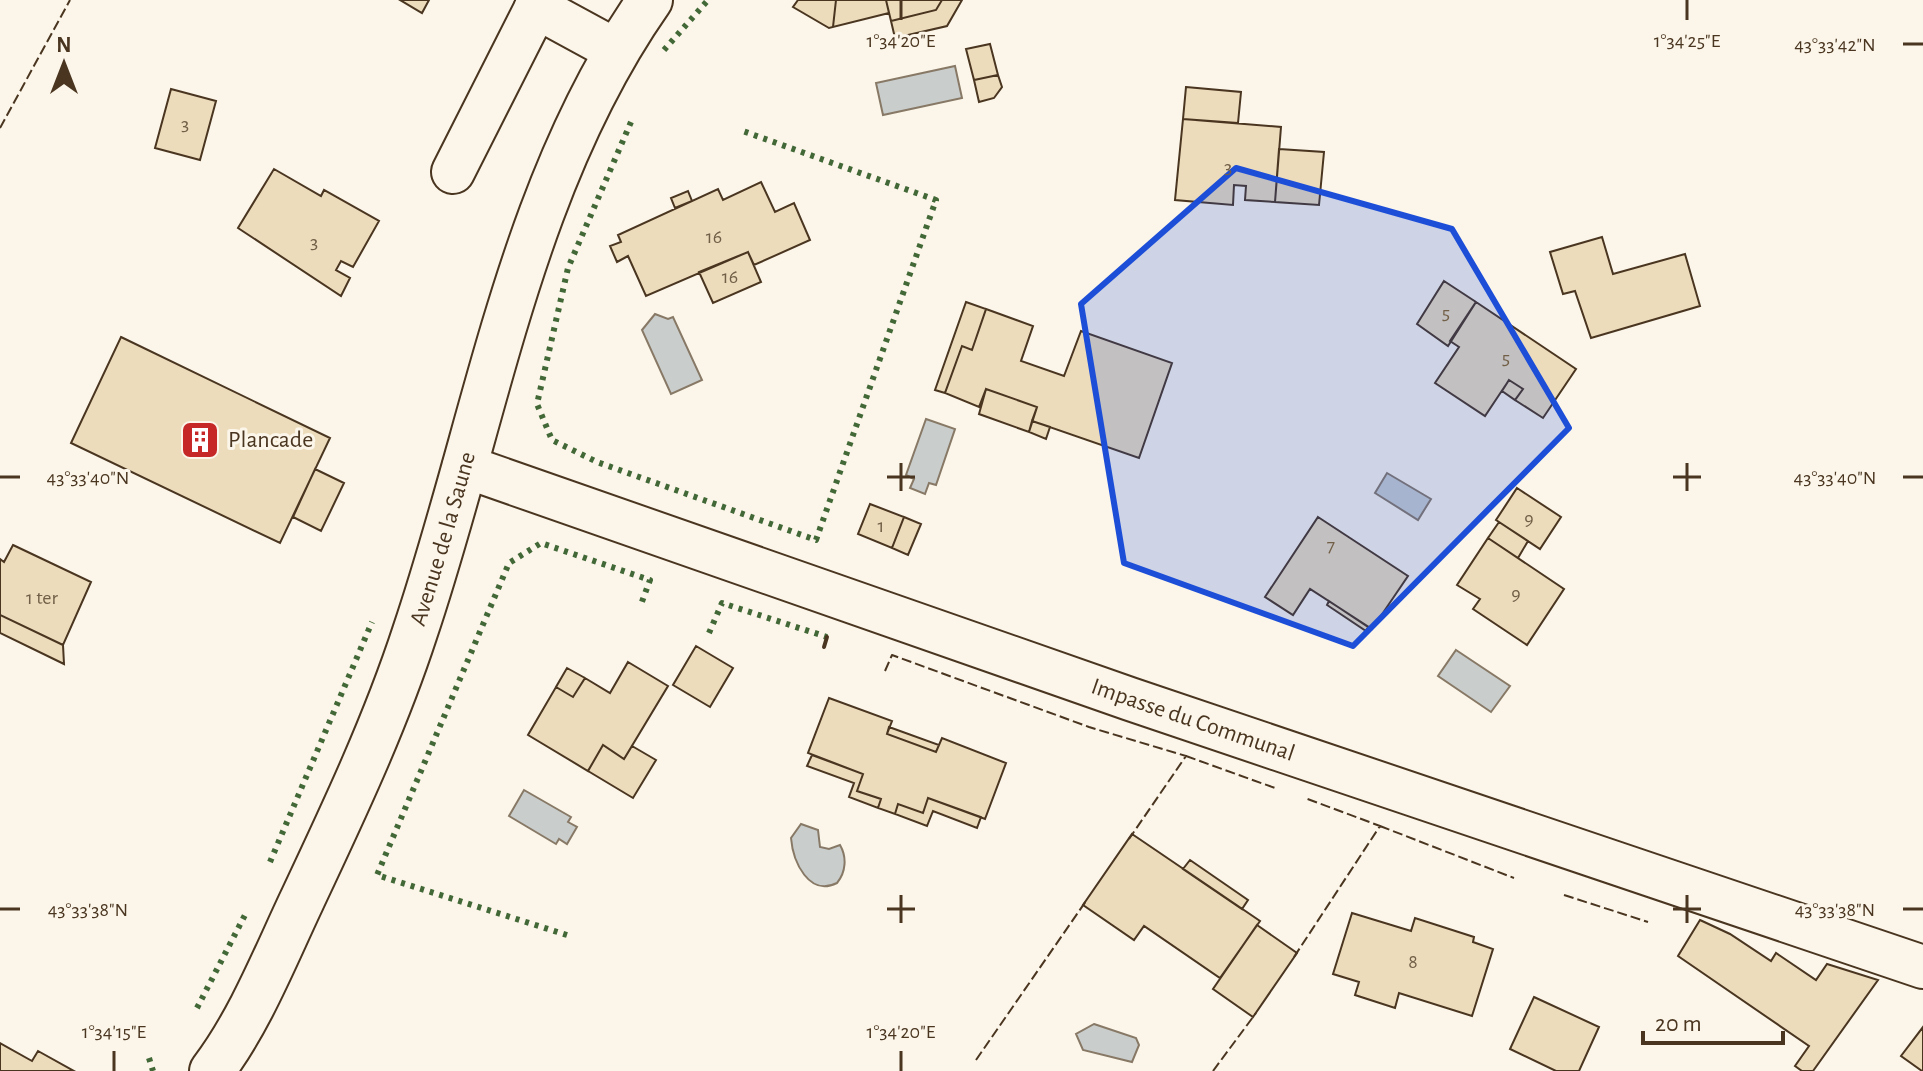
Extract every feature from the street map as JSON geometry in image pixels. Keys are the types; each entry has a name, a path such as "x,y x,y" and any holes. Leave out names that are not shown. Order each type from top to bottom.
{"street":[{"name":"Avenue de la Saune","path":"212,1071 268,973 346,808 415,633 538,221 568,145 615,50 650,0"},
{"path":"453,172 538,4 615,50"},
{"name":"Impasse du Communal","path":"464,466 1130,699 1923,967"}],"highlighted area":[{"path":"1236,168 1452,229 1569,428 1353,646 1124,563 1081,304"}],"shaded area":[{"path":"955,66 962,98 883,115 876,83"},
{"path":"655,314 668,319 673,317 702,380 671,394 642,330"},
{"path":"926,419 955,429 936,485 929,483 925,494 910,488 914,479 906,475"},
{"path":"1387,473 1431,499 1418,520 1375,493"},
{"path":"1456,650 1510,686 1491,712 1438,676"},
{"path":"524,790 571,817 568,822 577,827 567,844 559,839 556,844 509,816"},
{"path":"801,824 818,830 820,847 829,849 840,845 844,864 837,883 818,885 804,875 795,857 791,838"},
{"path":"1094,1024 1136,1038 1139,1045 1132,1062 1083,1050 1076,1034"}],"building":[{"path":"400,0 429,0 422,13"},
{"path":"798,0 836,0 833,27 829,28 793,7"},
{"path":"836,0 886,0 889,13 833,27"},
{"path":"886,0 942,0 936,10 891,21"},
{"path":"942,0 962,0 947,26 895,38 891,21 936,10"},
{"path":"990,44 998,75 974,80 966,49"},
{"path":"998,75 1002,87 994,98 979,102 974,80"},
{"path":"1186,87 1241,92 1238,123 1183,119"},
{"path":"171,89 216,101 200,160 155,148"},
{"path":"1183,119 1281,127 1275,202 1245,200 1246,186 1234,185 1233,205 1175,200"},
{"path":"1279,149 1324,152 1319,205 1275,202"},
{"path":"274,169 321,196 324,190 379,221 353,267 341,261 336,270 350,278 341,296 238,228"},
{"path":"761,182 775,212 794,203 810,240 754,265 748,252 646,296 628,256 617,262 610,246 621,242 618,235 718,189 723,200"},
{"path":"688,191 692,201 675,208 671,198"},
{"path":"1602,237 1613,274 1685,254 1700,306 1591,338 1575,291 1563,294 1550,252"},
{"path":"748,252 761,282 713,303 699,272"},
{"path":"1444,281 1476,302 1448,346 1417,324"},
{"path":"966,302 986,309 972,350 962,346 945,393 935,390"},
{"path":"1476,302 1576,369 1543,418 1515,400 1523,389 1509,380 1485,416 1435,383 1459,347 1450,341"},
{"path":"986,309 1033,326 1021,361 1064,376 1081,331 1172,363 1139,458 1032,421 1037,407 986,389 979,407 945,393 962,346 972,350"},
{"name":"Plancade","path":"121,337 330,438 280,543 71,443"},
{"path":"1509,380 1523,389 1515,400 1502,391"},
{"path":"986,389 1037,407 1029,432 979,414"},
{"path":"1032,421 1050,427 1046,439 1029,432"},
{"path":"315,469 344,483 321,531 293,517"},
{"path":"1517,488 1561,517 1540,549 1496,520"},
{"path":"870,504 904,517 892,548 858,534"},
{"path":"904,517 921,524 908,555 892,548"},
{"path":"1318,517 1408,576 1372,629 1310,589 1293,615 1265,597"},
{"path":"1499,522 1528,541 1518,558 1488,538"},
{"path":"1488,538 1564,589 1527,645 1473,609 1480,599 1457,585"},
{"path":"13,545 91,582 63,645 0,615 0,559 4,562"},
{"path":"1329,601 1368,627 1366,631 1327,605"},
{"path":"0,615 63,645 64,664 0,633"},
{"path":"696,646 733,668 710,707 673,685"},
{"path":"628,662 668,686 624,759 603,745 588,771 528,735 556,687 573,697 585,678 610,693"},
{"path":"567,668 585,678 573,697 556,687"},
{"path":"829,698 892,721 887,734 936,752 942,738 1006,763 985,819 928,798 923,813 898,804 895,814 878,808 881,799 857,791 863,774 808,753"},
{"path":"889,727 939,745 936,752 887,734"},
{"path":"603,745 624,759 632,746 656,760 633,798 588,771"},
{"path":"812,755 863,774 857,791 881,799 878,808 849,797 854,783 807,766"},
{"path":"928,798 981,817 977,828 933,811 927,826 895,814 898,804 923,813"},
{"path":"1132,834 1260,921 1220,978 1144,926 1134,940 1083,905"},
{"path":"1190,860 1248,900 1242,909 1183,869"},
{"path":"1352,913 1411,931 1415,918 1474,937 1473,942 1493,949 1472,1016 1399,993 1395,1008 1355,995 1359,982 1333,974"},
{"path":"1700,920 1730,934 1771,961 1776,953 1816,980 1827,964 1878,980 1813,1071 1802,1071 1795,1066 1809,1046 1678,956"},
{"path":"1257,925 1297,953 1253,1017 1213,989"},
{"path":"1534,997 1599,1027 1579,1071 1556,1071 1510,1049"},
{"path":"1923,1027 1923,1071 1922,1071 1901,1056"},
{"path":"0,1043 32,1061 38,1051 74,1071 0,1071"}],"hedge":[{"path":"664,50 708,0"},
{"path":"631,122 568,268 537,404 552,440 597,462 816,540 936,200 740,130"},
{"path":"567,935 377,875 509,563 541,543 650,580 640,607"},
{"path":"709,633 722,603 827,637"},
{"path":"270,862 372,622"},
{"path":"197,1008 246,913"},
{"path":"149,1058 153,1071"}],"fence":[{"path":"0,128 70,0"},
{"path":"885,671 892,655 1089,727 1186,756 1129,839"},
{"path":"1186,756 1275,788"},
{"path":"1294,957 1380,826 1305,798"},
{"path":"1380,826 1514,878"},
{"path":"1564,895 1648,922"},
{"path":"976,1060 1086,901"},
{"path":"1213,1071 1256,1013"}],"wall":[{"path":"824,647 827,637"}],"place":[{"name":"Plancade","path":"200,440"}]}
